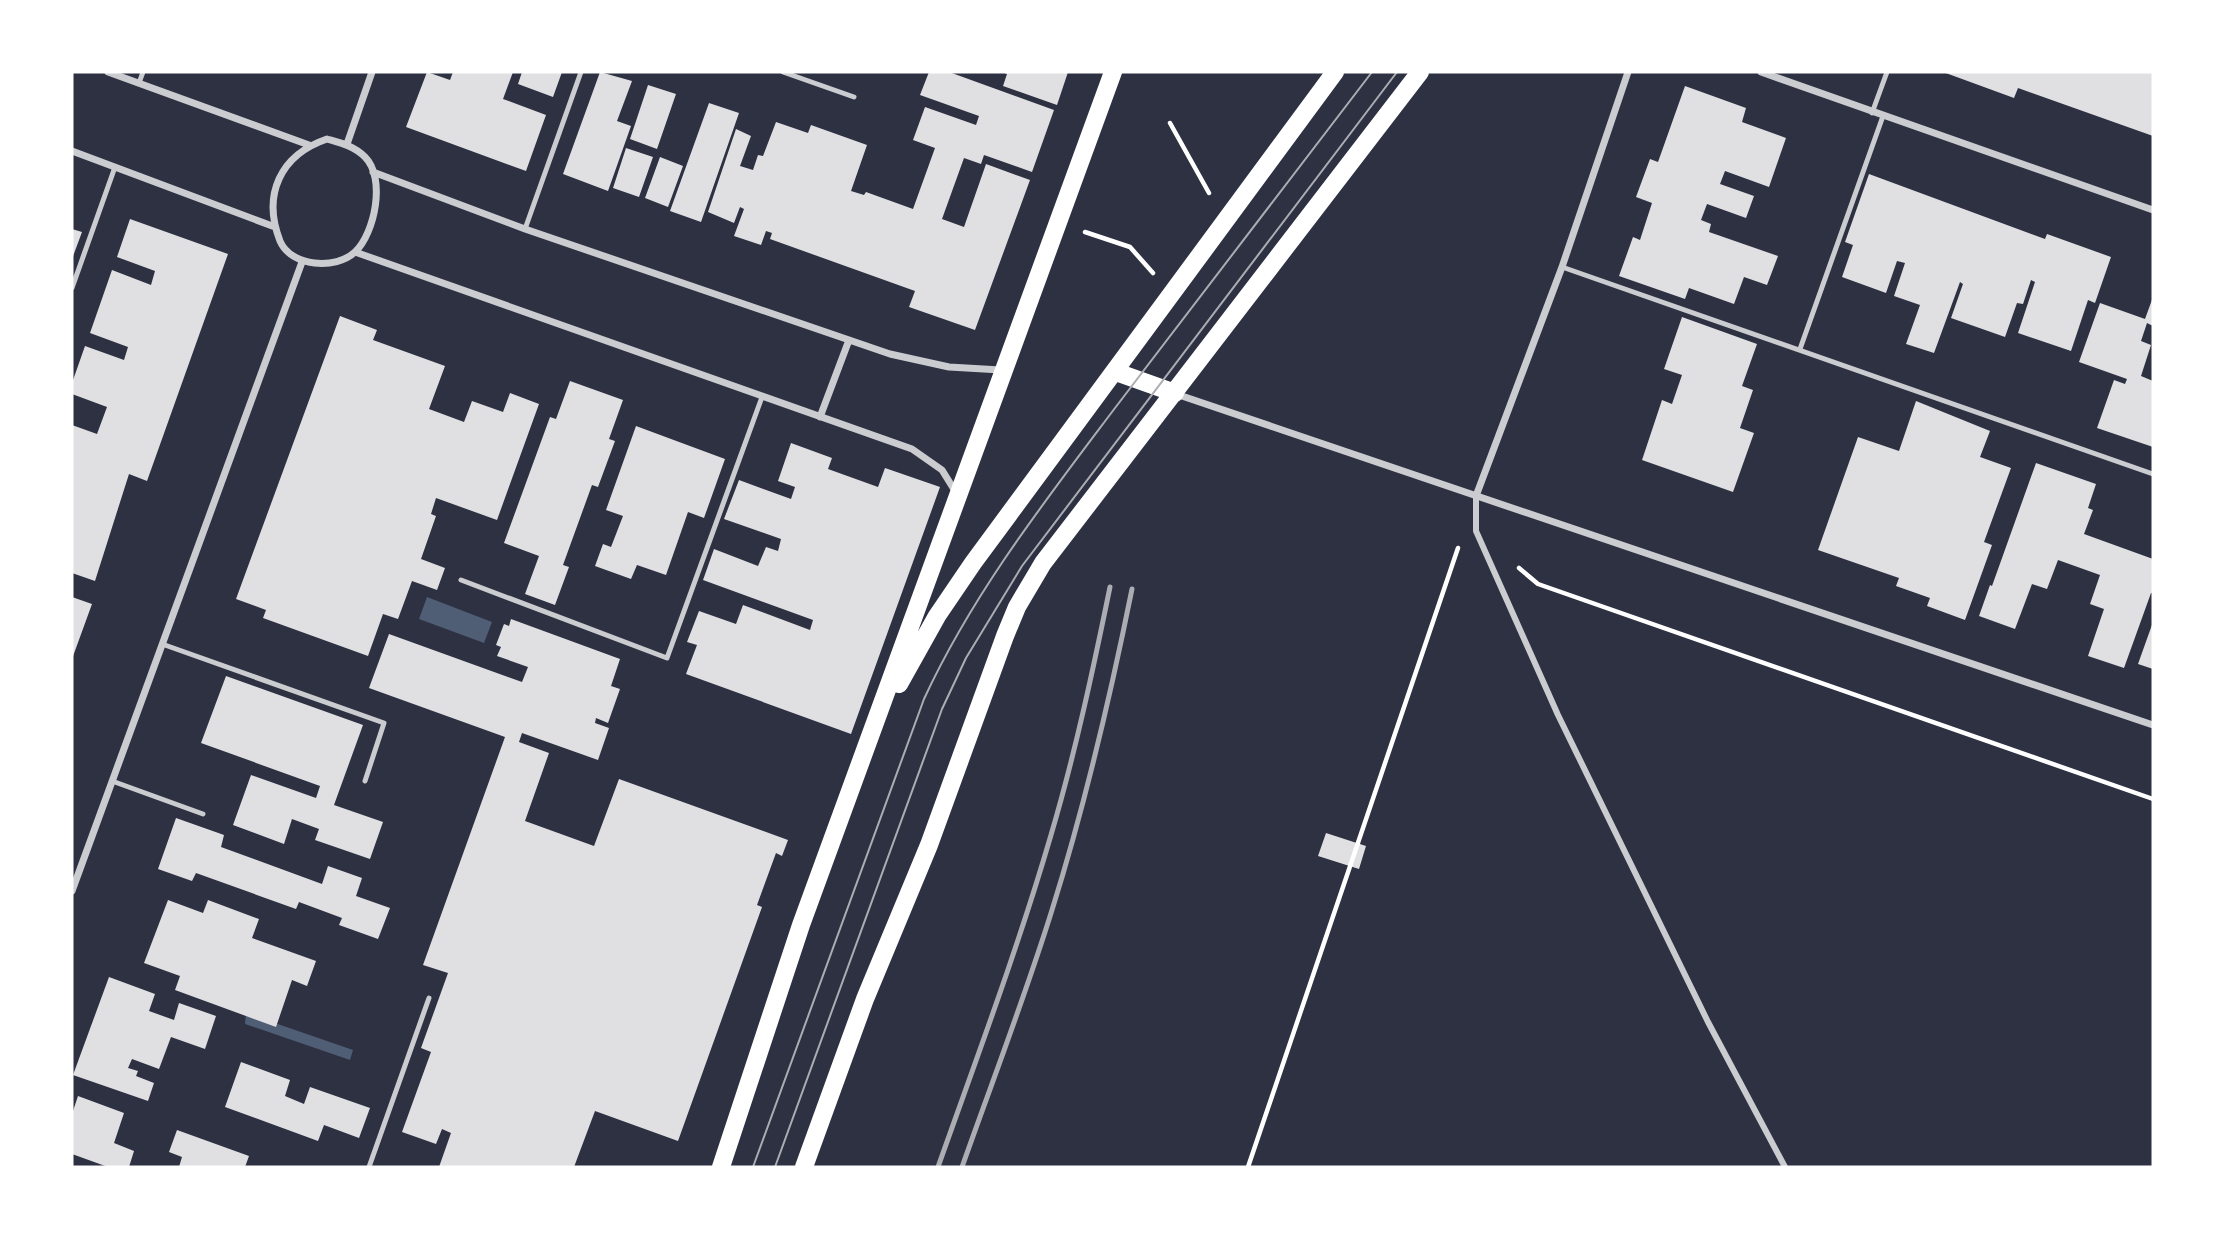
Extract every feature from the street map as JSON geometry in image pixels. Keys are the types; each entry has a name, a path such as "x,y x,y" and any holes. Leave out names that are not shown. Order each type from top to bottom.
{"main road":[{"path":"721,1167 797,936 1113,72"},
{"path":"874,730 953,592 1335,72"},
{"path":"804,1167 865,999 912,890 979,702 1017,607 1043,563 1420,72"},
{"path":"1116,372 1175,393"}],"street":[{"path":"108,72 309,145"},
{"path":"347,144 372,72"},
{"path":"1628,72 1562,267 1476,496 1476,531 1558,715 1708,1021 1785,1167"},
{"path":"1760,72 2153,210"},
{"path":"327,139 347,144 366,158 373,172 374,213 367,233 355,252 338,261 302,262 282,245 275,227 277,184 288,160 309,145 327,139"},
{"path":"72,151 275,227"},
{"path":"373,172 525,229 920,363 1002,370"},
{"path":"355,252 927,457 942,470 957,495"},
{"path":"72,891 302,262"},
{"path":"820,417 849,340"},
{"path":"1175,393 2153,724"}],"lane":[{"path":"139,83 143,72"},
{"path":"525,229 581,72"},
{"path":"783,72 854,97"},
{"path":"1872,113 1888,72"},
{"path":"1800,349 1883,116"},
{"path":"72,288 116,167"},
{"path":"1562,267 2153,474"},
{"path":"461,580 667,658 762,397"},
{"path":"162,643 384,723 365,782"},
{"path":"112,780 203,814"},
{"path":"369,1167 429,998"}],"path":[{"path":"1170,123 1211,197"},
{"path":"1077,229 1130,247 1157,278"},
{"path":"1248,1167 1476,496"},
{"path":"1517,566 1538,584 2153,799"}],"water":[{"path":"427,597 492,622 484,643 419,619"},
{"path":"246,1013 353,1050 350,1060 245,1024"}],"building":[{"path":"427,72 450,80 453,72 513,72 503,99 546,115 526,171 406,127"},
{"path":"522,72 562,72 553,97 518,84"},
{"path":"600,72 632,81 617,121 631,126 608,191 563,174"},
{"path":"929,72 949,72 1054,110 1032,172 984,155 981,164 964,158 942,219 964,227 986,164 1030,180 975,330 909,307 915,291 770,239 772,233 766,231 761,245 734,236 744,209 740,207 734,223 708,212 736,129 751,136 740,166 753,170 758,155 763,156 776,122 808,133 811,125 867,145 851,191 864,195 866,192 913,209 935,148 913,140 925,107 976,125 979,116 920,95"},
{"path":"1002,72 1068,72 1057,105 1003,86 1007,74"},
{"path":"1943,72 2153,72 2153,136 2018,88 2014,98"},
{"path":"648,85 676,94 657,149 630,139"},
{"path":"1685,86 1746,108 1742,122 1786,138 1769,187 1725,171 1720,184 1754,196 1746,218 1707,204 1701,220 1711,224 1709,232 1778,256 1767,285 1744,277 1734,304 1689,288 1685,299 1619,276 1633,237 1640,240 1652,203 1636,197 1650,159 1658,162"},
{"path":"709,103 739,113 701,222 670,211"},
{"path":"626,148 653,157 639,197 613,188"},
{"path":"660,157 683,166 668,207 645,198"},
{"path":"1869,174 2045,239 2047,234 2111,257 2095,303 2088,300 2071,351 2018,333 2035,282 2031,280 2023,304 2017,303 2005,337 1951,318 1963,284 1960,282 1934,353 1906,344 1920,305 1894,296 1905,263 1897,261 1886,293 1842,277 1853,245 1845,242"},
{"path":"130,219 228,254 147,481 129,474 95,581 72,573 72,425 97,434 107,407 72,394 72,383 85,346 124,360 128,347 90,333 112,270 151,285 155,271 117,257"},
{"path":"72,229 82,232 72,259"},
{"path":"2153,297 2153,326 2147,323 2141,341 2151,345 2141,376 2153,381 2153,447 2097,428 2114,380 2125,384 2127,379 2079,362 2100,303 2145,319"},
{"path":"340,316 377,330 373,340 445,366 429,409 464,422 472,401 503,412 510,393 539,404 497,520 436,498 431,514 436,516 421,559 445,568 437,590 412,581 398,619 383,614 368,656 263,618 266,610 236,599"},
{"path":"1682,317 1757,344 1742,386 1753,390 1740,428 1754,433 1733,492 1642,460 1662,400 1672,404 1682,375 1664,369"},
{"path":"570,381 623,400 609,439 615,441 598,487 592,485 563,565 569,567 555,605 525,594 539,556 504,543 550,417 556,419"},
{"path":"1916,401 1990,431 1980,457 2011,468 1984,542 1992,545 1965,620 1927,606 1930,598 1896,586 1899,578 1818,550 1858,437 1899,451"},
{"path":"636,426 725,459 704,518 688,512 666,575 637,565 631,579 595,566 603,544 611,547 623,516 606,510"},
{"path":"791,443 832,458 828,469 878,487 885,468 940,487 851,734 686,674 697,645 687,642 699,611 736,624 743,605 810,630 813,620 703,580 714,549 758,566 766,547 778,551 781,539 724,519 739,480 791,499 795,487 778,481"},
{"path":"2036,463 2096,484 2088,508 2093,510 2084,534 2153,559 2153,593 2124,668 2088,656 2104,609 2090,604 2100,575 2058,560 2047,589 2032,584 2015,629 1979,616"},
{"path":"72,597 92,604 72,659"},
{"path":"511,619 620,659 611,686 620,689 608,723 596,718 595,723 609,728 598,760 522,733 519,742 549,753 525,821 594,846 619,779 788,840 782,856 776,853 757,905 762,907 678,1141 595,1111 574,1167 439,1167 451,1133 442,1129 436,1144 402,1132 431,1052 421,1048 448,973 423,965 505,737 369,688 389,634 522,682 528,667 497,656 501,647 496,645 504,624 509,626"},
{"path":"2153,622 2153,669 2138,664"},
{"path":"226,676 363,725 334,805 383,822 370,859 315,840 319,829 292,819 284,844 233,825 251,775 316,798 320,786 201,743"},
{"path":"176,818 224,835 221,847 322,884 328,866 362,878 356,896 390,908 378,939 339,925 342,918 299,902 296,909 196,873 192,881 158,869"},
{"path":"1326,833 1366,846 1359,869 1318,856"},
{"path":"168,900 203,913 208,900 259,919 252,938 316,961 307,986 292,980 276,1027 175,990 180,976 144,963"},
{"path":"109,977 155,994 149,1011 174,1020 179,1003 216,1016 205,1049 171,1037 159,1069 132,1059 128,1068 138,1071 136,1076 154,1083 148,1101 73,1075"},
{"path":"241,1062 290,1080 285,1096 304,1104 310,1087 370,1108 359,1138 324,1125 318,1141 225,1107"},
{"path":"78,1096 124,1113 114,1143 134,1151 129,1167 108,1167 72,1154 72,1114"},
{"path":"177,1130 249,1156 245,1167 179,1167 182,1157 169,1152"}],"tram line":[{"path":"753,1167 924,699 943,660 988,585 1063,478 1372,72"},
{"path":"775,1167 942,709 966,658 1022,566 1397,72"}],"railway":[{"path":"938,1167 1011,961 1051,835 1083,712 1110,587"},
{"path":"962,1167 1031,975 1064,871 1096,751 1132,589"}]}
